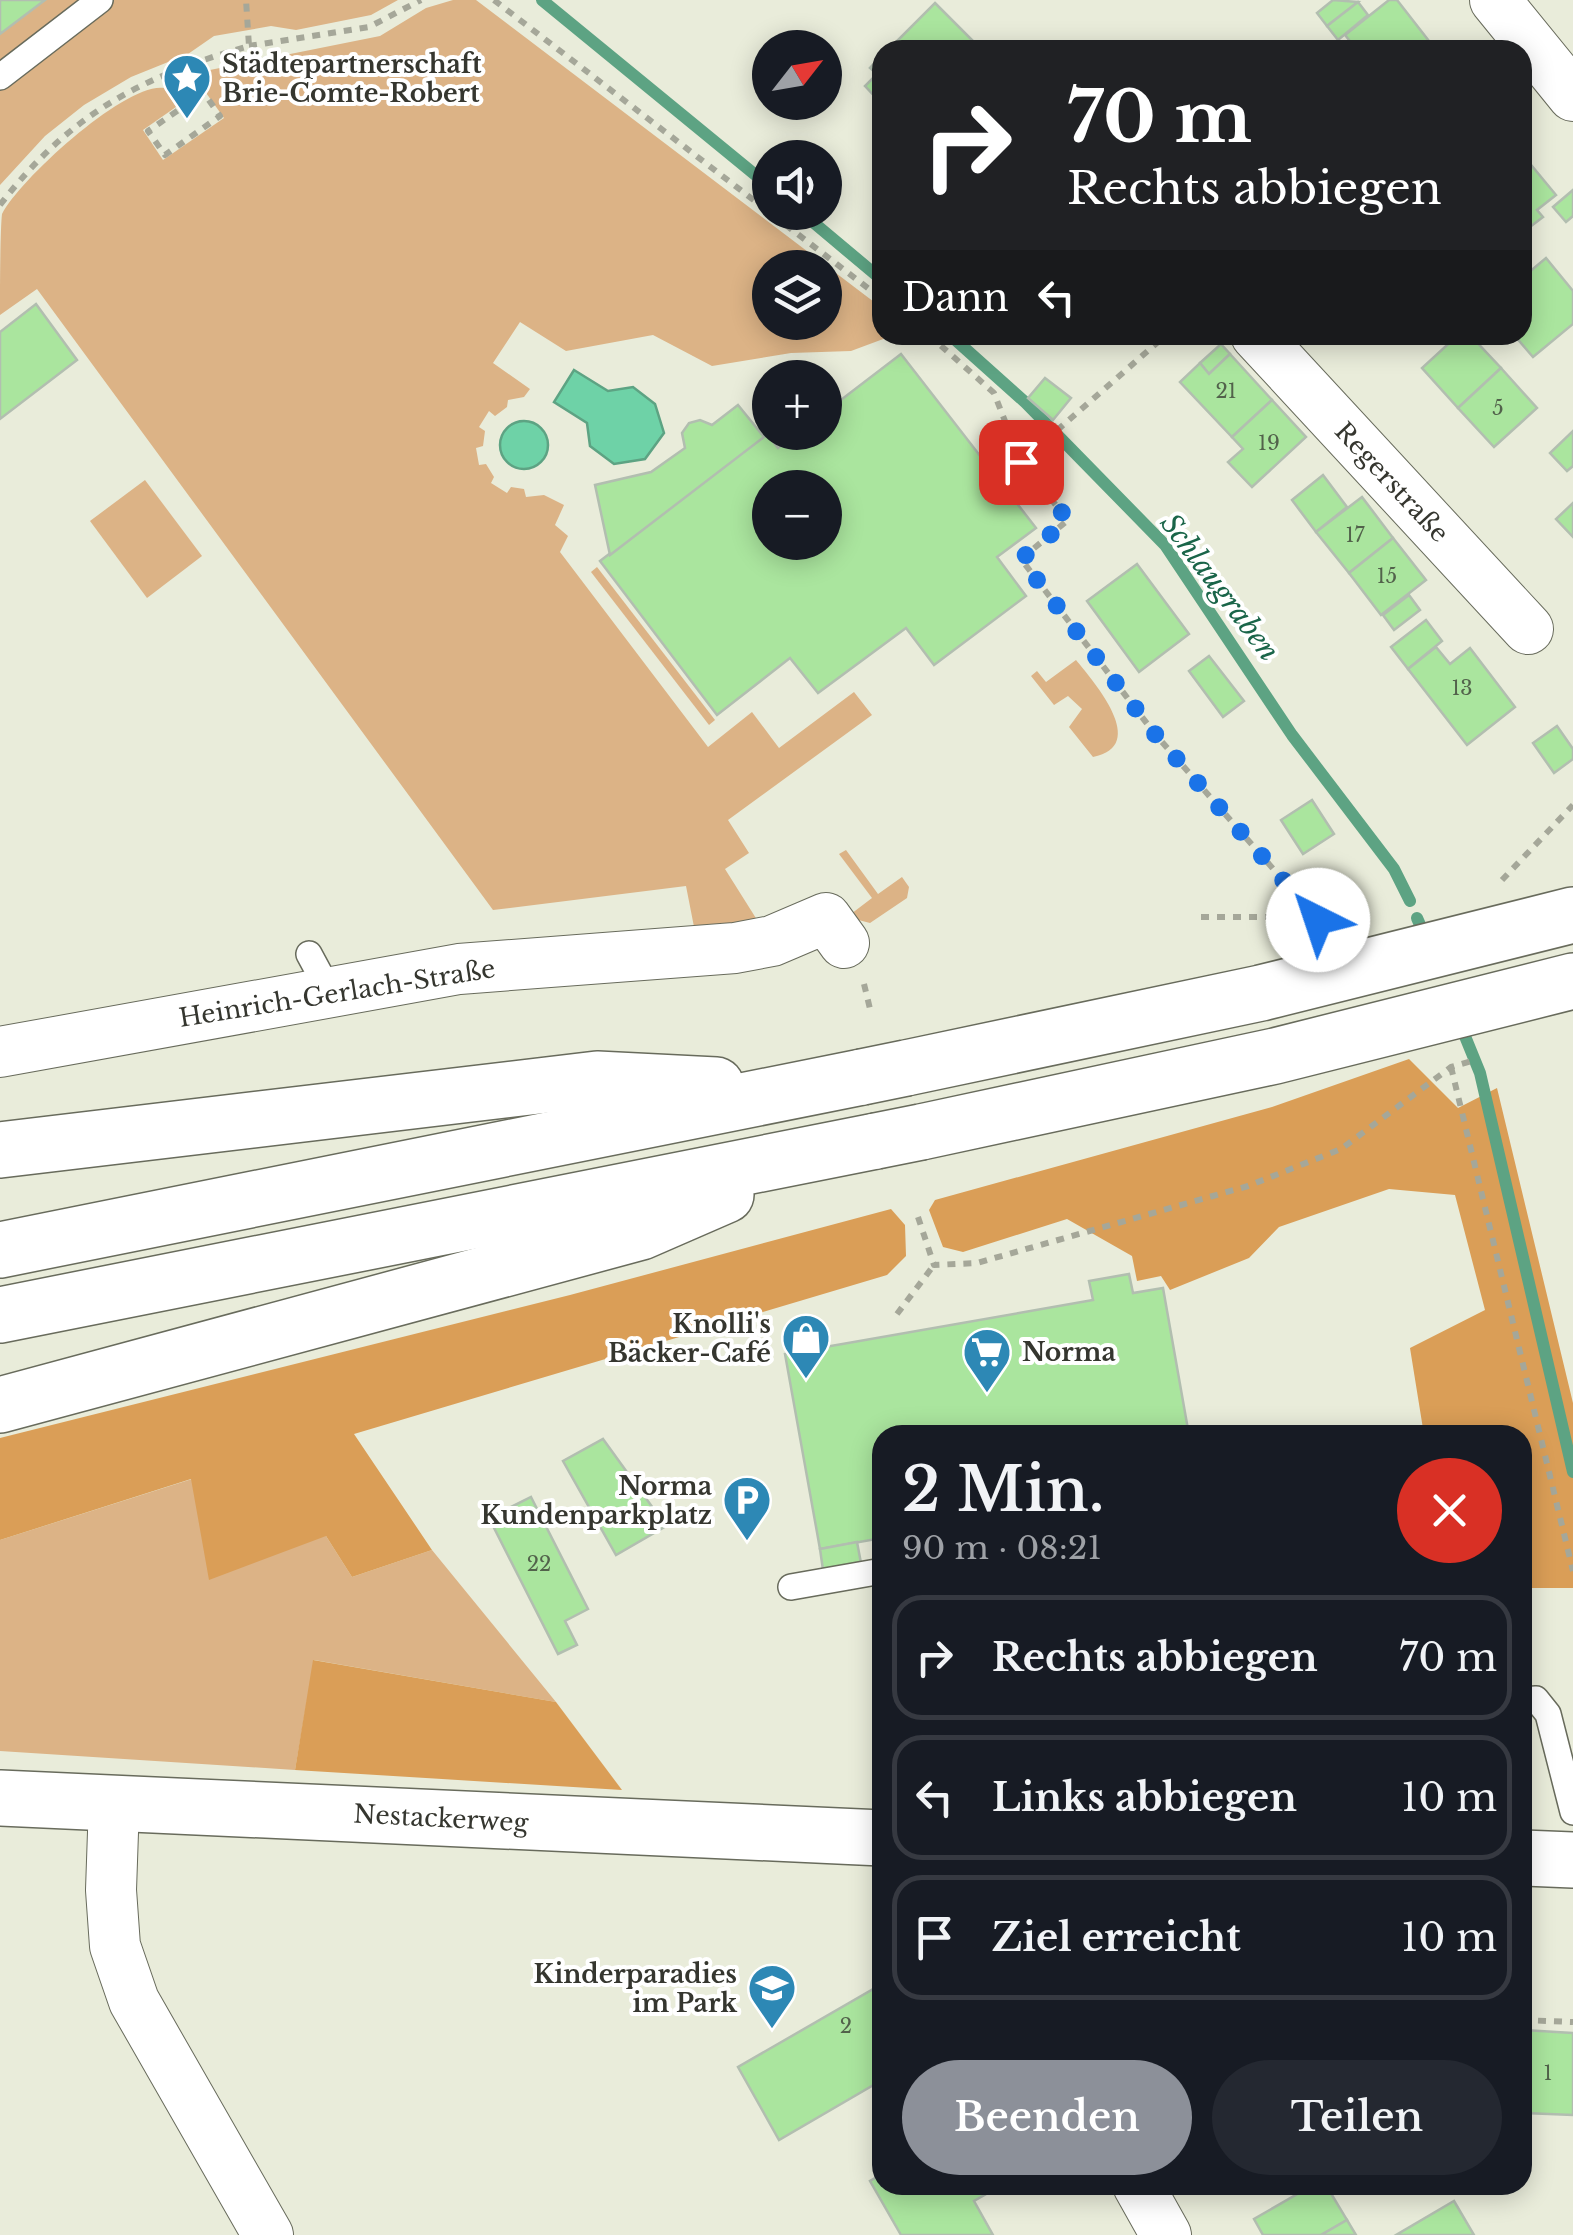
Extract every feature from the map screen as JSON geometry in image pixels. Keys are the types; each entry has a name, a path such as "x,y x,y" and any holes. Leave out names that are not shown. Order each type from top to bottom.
{"main road":[{"path":"0,1250 884,1072 1428,952 1573,915"},
{"path":"0,1314 898,1136 1456,1039 1573,981"},
{"path":"0,1150 597,1079 804,1089"},
{"path":"0,1405 640,1232 824,1152"},
{"name":"Nestackerweg","path":"0,1798 872,1838"},
{"path":"1532,1858 1573,1860"}],"street":[{"path":"1495,0 1520,40"},
{"path":"1532,54 1573,96"},
{"name":"Regerstraße","path":"1265,345 1528,630"},
{"name":"Heinrich-Gerlach-Straße","path":"0,1052 319,973 458,969 735,948 772,940 826,918 844,944"},
{"path":"114,1803 111,1890 115,1946 134,2002 268,2235"},
{"path":"1144,2195 1166,2235"}],"lane":[{"path":"0,77 100,0"},
{"path":"791,1586 872,1573"},
{"path":"1532,1700 1548,1714 1573,1812"}],"path":[{"path":"246,0 248,46"},
{"path":"0,205 62,135 128,89 179,66 248,46 369,27 420,0"},
{"path":"494,0 872,291"},
{"path":"179,66 169,86 183,107"},
{"path":"204,93 220,116 165,154 148,130 183,107 204,93"},
{"path":"940,345 994,393 1021,462 1068,520 1021,559 1155,734 1318,920"},
{"path":"1021,462 1155,345"},
{"path":"1500,882 1573,805"},
{"path":"1200,916 1318,920 1354,916"},
{"path":"896,1314 934,1265 976,1263 1248,1186 1341,1149 1456,1039"},
{"path":"1456,1039 1573,1571"},
{"path":"918,1216 934,1265"},
{"path":"1532,2020 1573,2022"}],"shaded area":[{"path":"0,0 398,0 371,15 296,30 271,26 214,36 188,54 131,77 84,105 45,136 0,185"},
{"path":"453,0 476,0 752,209 752,230 779,230 806,250 752,250 752,340 842,340 842,278 872,300 872,343 851,351 791,353 712,366 653,335 566,351 520,322 493,363 530,389 524,397 508,400 507,407 495,416 489,411 479,427 485,431 483,446 476,448 479,465 486,464 494,477 491,483 507,493 511,487 524,489 526,497 544,495 564,505 555,525 568,536 560,552 708,747 752,712 779,748 854,692 872,715 728,820 749,853 725,869 759,923 696,937 686,886 493,910 37,289 0,315 2,214 51,157 101,116 147,90 164,88 176,107 143,130 163,160 224,118 204,90 184,102 174,83 180,76 380,36 426,8"},
{"path":"574,370 608,391 633,387 655,404 664,433 645,459 614,464 590,446 587,423 554,402"},
{"path":"524,421 541,428 548,445 541,462 524,469 507,462 500,445 507,428"},
{"path":"145,480 202,556 147,598 90,521"},
{"path":"597,567 715,720 709,725 591,572"},
{"path":"1076,660 1104,697 1117,727 1117,740 1109,751 1093,757 1069,727 1082,709 1068,696 1054,705 1031,676 1037,671 1046,682"},
{"path":"846,850 878,894 902,877 909,887 907,898 870,923 847,917 872,898 839,854"},
{"path":"1409,1059 1458,1108 1497,1088 1573,1403 1573,1588 1532,1588 1532,1425 1422,1425 1410,1348 1485,1310 1455,1195 1389,1189 1279,1227 1249,1258 1170,1290 1161,1276 1137,1281 1132,1256 1067,1219 963,1252 943,1247 929,1210 935,1200 1272,1107"},
{"path":"891,1209 905,1225 906,1256 887,1275 354,1434 432,1550 352,1577 326,1536 209,1580 191,1479 0,1540 0,1438 570,1295"},
{"path":"192,1479 326,1536 352,1577 432,1550 556,1702 314,1660 295,1770 0,1751 0,1540"},
{"path":"313,1660 556,1702 622,1790 295,1770"}],"building":[{"path":"0,0 45,0 0,34"},
{"path":"1333,0 1358,2 1327,26 1317,13"},
{"path":"1389,0 1397,0 1428,40 1349,40 1345,35"},
{"path":"1358,2 1368,15 1338,40 1327,26"},
{"path":"935,3 972,40 898,40"},
{"path":"1532,166 1556,195 1537,210 1543,217 1532,225"},
{"path":"1573,190 1573,216 1566,222 1553,207"},
{"path":"1546,258 1573,291 1573,324 1533,357 1523,345 1532,345 1532,270"},
{"path":"36,304 77,360 0,419 0,332"},
{"path":"1220,345 1230,354 1209,374 1200,363"},
{"path":"1447,345 1479,345 1501,368 1458,408 1422,368"},
{"path":"901,354 1036,528 997,557 1026,596 934,665 906,628 818,693 790,658 717,715 600,561 752,445 752,450 842,450 842,399"},
{"path":"1230,354 1272,400 1232,437 1180,382 1200,363 1209,374"},
{"path":"1501,368 1537,408 1494,447 1458,408"},
{"path":"1045,378 1071,398 1053,420 1028,398"},
{"path":"1272,400 1306,437 1252,487 1228,462 1243,449 1232,437"},
{"path":"738,405 752,422 752,446 610,555 595,485 651,472 685,448 682,433 689,423 700,420 712,425"},
{"path":"1573,431 1573,466 1567,471 1550,453"},
{"path":"1323,475 1347,507 1316,532 1292,500"},
{"path":"1362,497 1393,538 1349,573 1316,532"},
{"path":"1573,503 1573,537 1556,519"},
{"path":"1393,538 1426,580 1381,615 1349,573"},
{"path":"1137,564 1189,634 1139,672 1087,601"},
{"path":"1409,595 1420,610 1394,630 1383,615"},
{"path":"1426,620 1442,641 1408,669 1391,647"},
{"path":"1436,647 1450,664 1470,648 1515,707 1467,745 1408,669"},
{"path":"1209,656 1244,701 1223,717 1189,671"},
{"path":"1557,726 1573,749 1573,759 1554,773 1533,743"},
{"path":"1312,800 1334,834 1303,854 1281,820"},
{"name":"Norma","path":"1129,1274 1133,1293 1163,1288 1187,1425 872,1425 872,1540 820,1549 785,1354 1093,1300 1089,1281"},
{"path":"603,1439 666,1526 616,1555 563,1461"},
{"path":"531,1497 588,1609 565,1621 577,1645 558,1654 489,1518"},
{"path":"857,1542 861,1563 823,1570 820,1549"},
{"path":"872,1990 872,2086 779,2140 738,2067"},
{"path":"1532,2031 1573,2033 1573,2115 1532,2113"},
{"path":"878,2195 984,2195 974,2201 993,2235 901,2235"},
{"path":"1296,2195 1332,2195 1347,2220 1321,2235 1263,2235 1254,2219"},
{"path":"1454,2201 1474,2235 1396,2235"},
{"path":"1347,2220 1356,2235 1321,2235"}],"waterway":[{"name":"Schlaugraben","path":"542,0 752,172"},
{"name":"Schlaugraben","path":"822,230 872,272"},
{"name":"Schlaugraben","path":"961,345 1026,403 1165,545 1292,735 1394,869 1410,901"},
{"name":"Schlaugraben","path":"1417,918 1427,941"},
{"name":"Schlaugraben","path":"1460,1024 1480,1073 1573,1472"}],"place":[{"name":"Städtepartnerschaft Brie-Comte-Robert","path":"187,120"},
{"name":"Knolli's Bäcker-Café","path":"806,1380"},
{"name":"Norma","path":"987,1394"},
{"name":"Norma Kundenparkplatz","path":"747,1542"},
{"name":"Kinderparadies im Park","path":"772,2030"}],"route":[{"path":"1021,462 1068,520 1021,559 1155,734 1318,920"}]}
